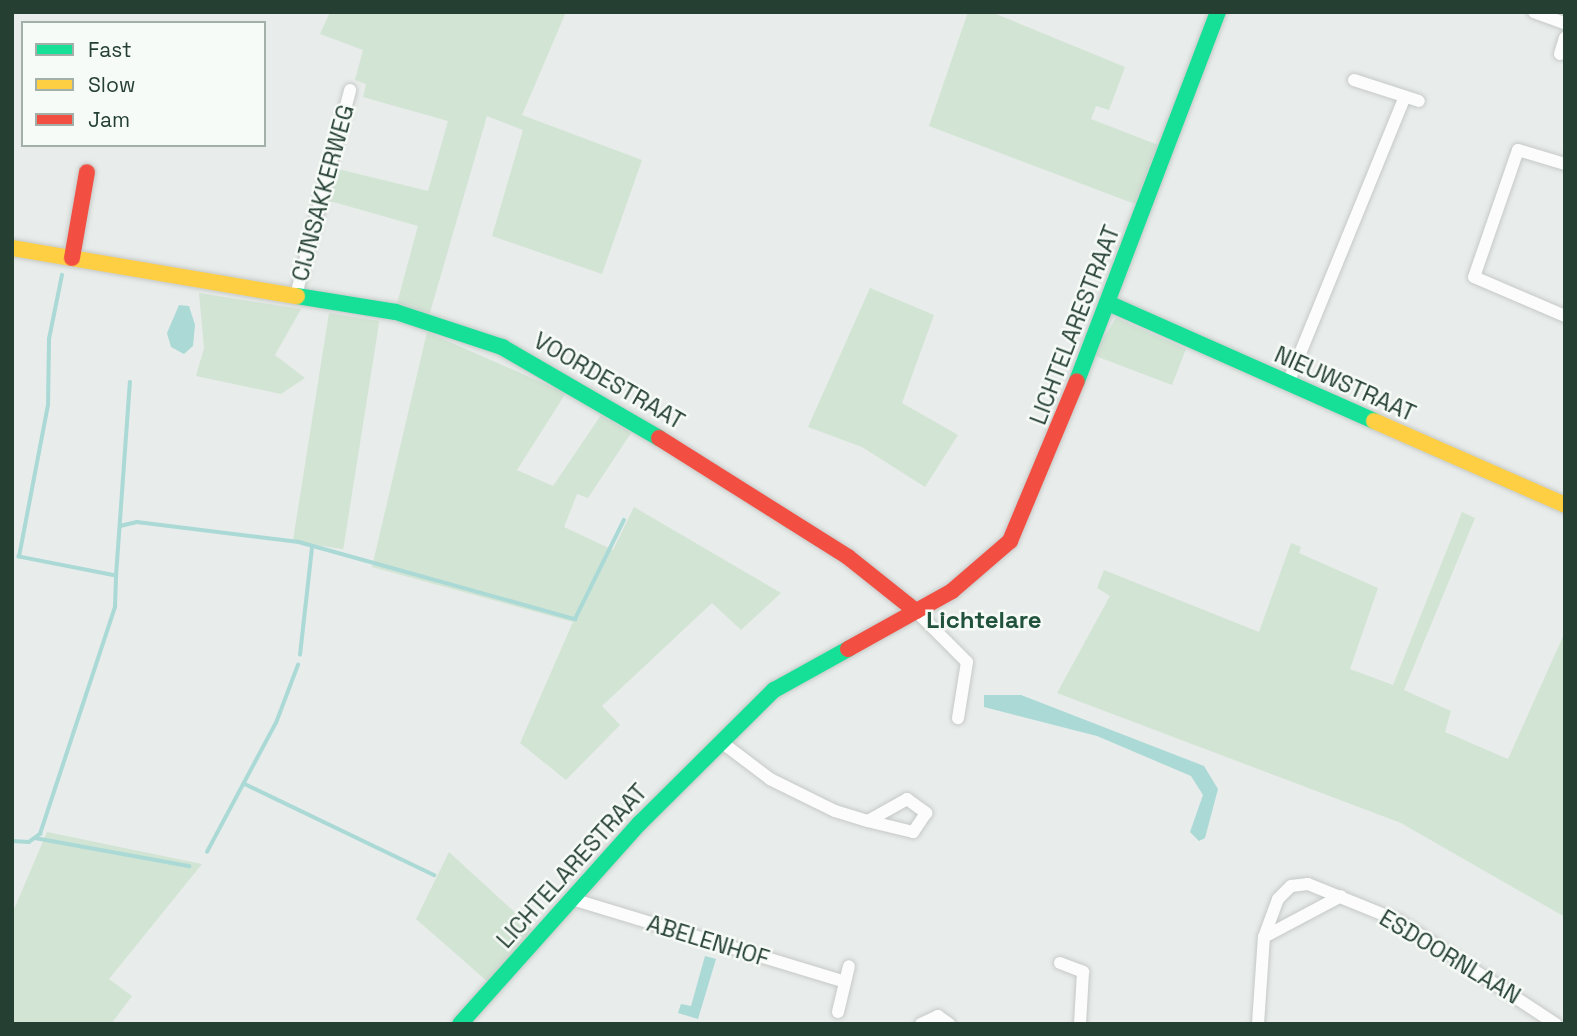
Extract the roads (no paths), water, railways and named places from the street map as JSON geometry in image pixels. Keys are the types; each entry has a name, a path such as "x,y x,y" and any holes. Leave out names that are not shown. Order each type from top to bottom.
{"street":[{"name":"LICHTELARESTRAAT","path":"460,1024 720,741 788,678 952,590 1010,541 1108,303 1218,12"},
{"path":"1534,12 1565,23"},
{"path":"1560,54 1565,38"},
{"path":"1354,80 1419,101"},
{"name":"CIJNSAKKERWEG","path":"296,295 350,90"},
{"path":"1288,383 1405,97"},
{"path":"1565,164 1517,150 1474,277 1565,316"},
{"path":"72,258 87,172"},
{"name":"VOORDESTRAAT","path":"12,248 396,312 547,367 848,556 916,611"},
{"name":"NIEUWSTRAAT","path":"1108,303 1565,505"},
{"path":"916,611 967,662 958,718"},
{"path":"720,741 800,796 868,821"},
{"name":"ESDOORNLAAN","path":"1258,1024 1264,937 1278,899 1291,886 1308,884 1340,896 1453,953 1556,1024"},
{"path":"1264,937 1340,896"},
{"name":"ABELENHOF","path":"572,899 845,982"},
{"path":"1060,963 1083,972 1080,1024"},
{"path":"838,1012 849,966"},
{"path":"921,1024 938,1016 949,1024"}],"water":[{"path":"179,305 189,306 195,325 193,346 184,354 171,347 167,333"},
{"path":"984,695 1021,695 1204,766 1218,789 1205,838 1199,841 1190,832 1203,795 1191,776 1097,736 984,707"},
{"path":"705,956 716,959 698,1019 678,1013 681,1004 691,1006"}],"waterway":[{"path":"12,841 29,842 40,834 115,607 116,576 19,557 48,405 49,339 62,275"},
{"path":"116,576 130,383"},
{"path":"120,526 137,522 299,542 575,619 624,520"},
{"path":"300,655 312,548"},
{"path":"207,852 276,723 298,665"},
{"path":"245,784 434,875"},
{"path":"35,838 189,866"}],"district":[{"name":"Lichtelare","path":"984,620"}]}
